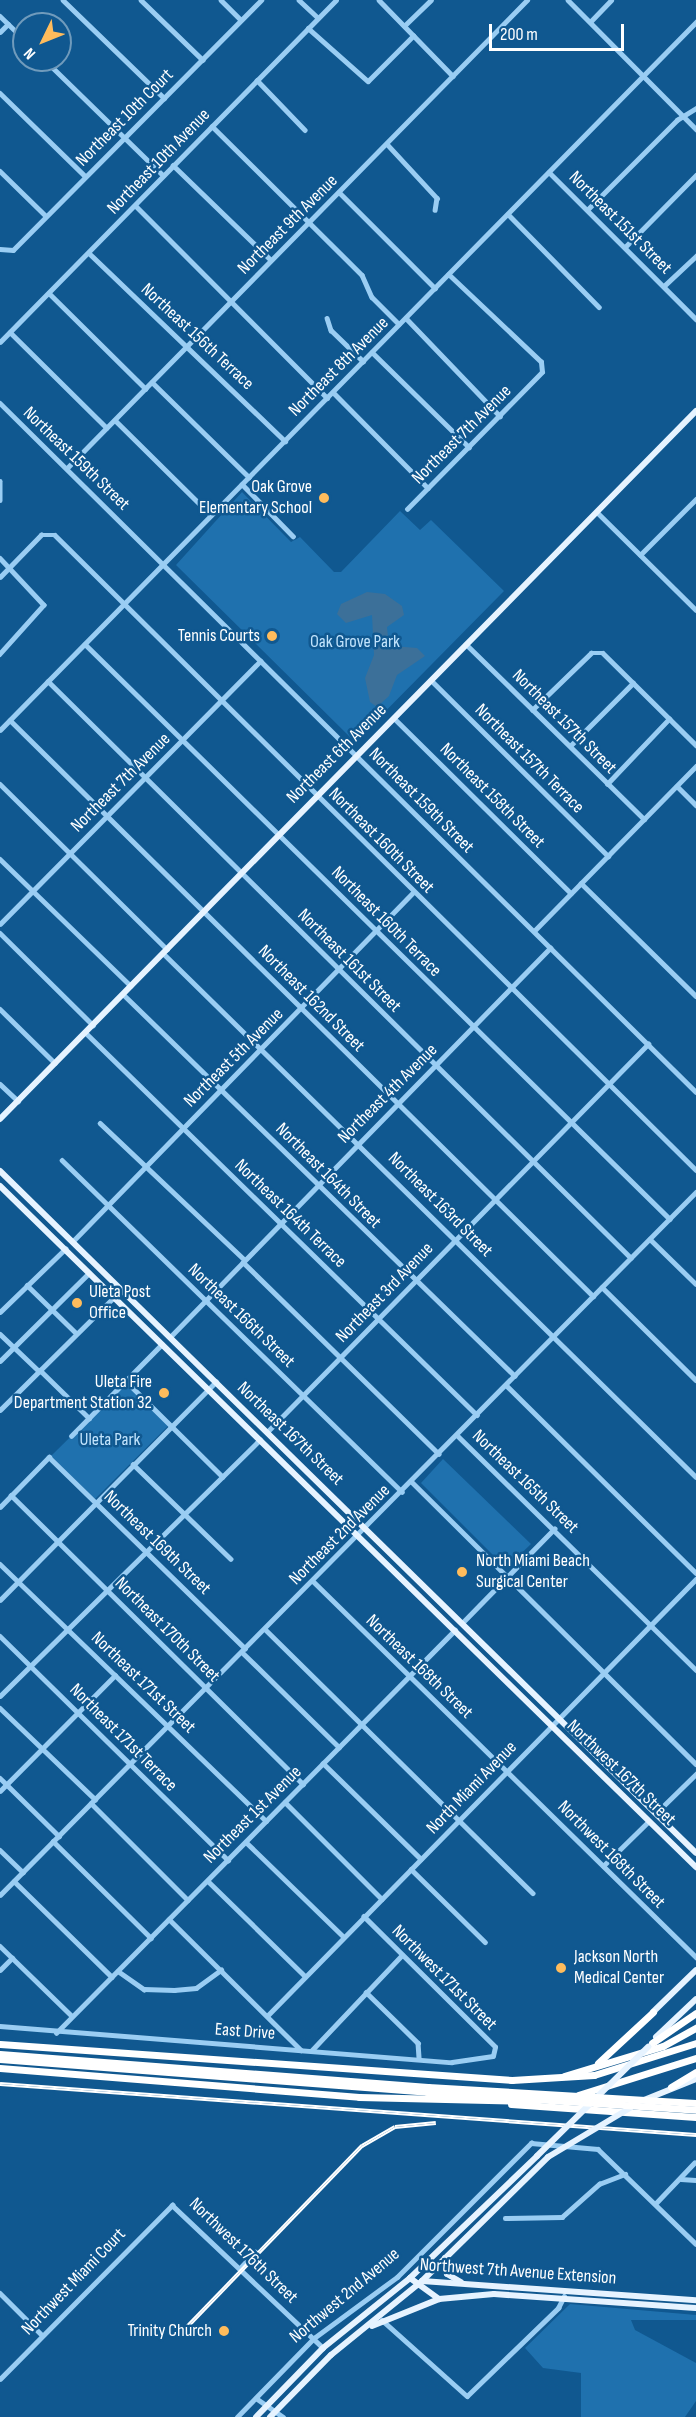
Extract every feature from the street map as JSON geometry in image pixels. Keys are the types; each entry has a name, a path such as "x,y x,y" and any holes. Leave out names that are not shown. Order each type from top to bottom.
{"highway":[{"path":"588,2069 620,2049 653,2012"},
{"path":"650,2045 696,2013"},
{"path":"555,2079 663,2046 696,2028"},
{"path":"0,2043 498,2080 555,2079 609,2072 696,2043"},
{"path":"0,2054 428,2089"},
{"path":"508,2103 589,2093 696,2058"},
{"path":"0,2059 696,2107"},
{"path":"0,2068 348,2097 508,2103 696,2117"},
{"path":"671,2087 696,2072"},
{"path":"652,2114 696,2107"}],"main road":[{"name":"Northeast 6th Avenue","path":"0,1119 696,411"},
{"name":"Northeast 167th Street","path":"0,1171 559,1718"},
{"name":"Northeast 167th Street","path":"0,1186 552,1726"},
{"path":"54,1238 72,1242"},
{"path":"65,1249 83,1252"},
{"path":"152,1334 170,1336"},
{"path":"162,1344 183,1350"},
{"path":"248,1428 267,1432"},
{"path":"260,1440 282,1447"},
{"path":"443,1618 462,1623"},
{"path":"455,1630 472,1633"},
{"name":"Northwest 167th Street","path":"559,1718 696,1853"},
{"name":"Northwest 167th Street","path":"552,1726 696,1867"},
{"path":"638,1810 656,1813"},
{"path":"653,2012 696,1970"},
{"name":"Northwest 2nd Avenue","path":"256,2417 322,2348 410,2278 696,1999"},
{"name":"Northwest 2nd Avenue","path":"271,2417 358,2333 420,2283 548,2157 630,2108 671,2087 696,2079"},
{"path":"445,2258 447,2274 464,2283"},
{"name":"Northwest 7th Avenue Extension","path":"410,2278 420,2283 439,2299 494,2294 696,2308"},
{"name":"Northwest 7th Avenue Extension","path":"420,2283 464,2283 696,2300"},
{"path":"358,2333 382,2320 439,2299"}],"street":[{"path":"63,0 164,98"},
{"path":"141,0 203,60"},
{"path":"221,0 241,20"},
{"name":"Northeast 10th Court","path":"0,249 7,252 46,216 261,0"},
{"path":"299,0 318,18"},
{"name":"Northeast 10th Avenue","path":"0,342 336,0"},
{"path":"379,0 453,76"},
{"path":"404,26 430,0"},
{"name":"Northeast 9th Avenue","path":"67,468 527,0"},
{"path":"568,0 696,129"},
{"path":"590,22 611,0"},
{"path":"0,15 12,28"},
{"name":"Northeast 8th Avenue","path":"0,730 696,22"},
{"path":"0,32 8,24"},
{"path":"308,28 360,79 368,81 413,36"},
{"path":"57,72 163,175"},
{"path":"257,80 305,130"},
{"path":"0,93 85,177"},
{"path":"588,209 682,116 696,108"},
{"path":"212,126 362,275 372,297 399,324"},
{"path":"387,144 437,198 435,210"},
{"path":"173,165 271,260"},
{"path":"0,171 46,216"},
{"name":"Northeast 151st Street","path":"549,172 696,319"},
{"path":"625,247 696,175"},
{"path":"339,192 435,288"},
{"path":"136,206 327,398"},
{"path":"508,214 599,307"},
{"name":"Northeast 156th Terrace","path":"89,253 185,348 194,349 285,441"},
{"path":"663,286 696,256"},
{"name":"Northeast 7th Avenue","path":"407,509 537,379 541,362 449,275"},
{"path":"49,293 146,389"},
{"path":"327,318 331,330 363,361"},
{"path":"406,318 500,416"},
{"path":"10,332 107,428"},
{"path":"372,352 469,447"},
{"path":"153,382 249,477"},
{"path":"333,392 428,488"},
{"name":"Northeast 159th Street","path":"0,403 696,1092"},
{"path":"115,420 211,515"},
{"path":"0,481 4,491 0,500"},
{"path":"242,484 293,536"},
{"path":"640,555 696,499"},
{"path":"597,512 695,607"},
{"name":"Northeast 160th Street","path":"10,567 47,533 221,701 510,989 696,1170"},
{"path":"0,558 44,605 0,654"},
{"path":"0,577 10,567"},
{"name":"Northeast 160th Terrace","path":"85,644 280,834 473,1028 670,1219"},
{"name":"Northeast 157th Street","path":"466,644 644,819"},
{"path":"532,710 591,652 603,653 696,745"},
{"name":"Northeast 7th Avenue","path":"0,924 260,661"},
{"name":"Northeast 161st Street","path":"48,681 631,1258"},
{"name":"Northeast 157th Terrace","path":"431,681 608,856"},
{"path":"570,746 633,683"},
{"name":"Northeast 158th Street","path":"394,718 571,893"},
{"path":"607,784 669,719"},
{"name":"Northeast 162nd Street","path":"10,720 593,1296"},
{"path":"534,931 696,766"},
{"name":"Northeast 163rd Street","path":"0,784 261,1049 696,1477"},
{"path":"677,786 696,805"},
{"path":"0,859 131,986"},
{"path":"581,883 696,996"},
{"name":"Northeast 5th Avenue","path":"72,1242 302,1009 413,892"},
{"path":"0,933 93,1024"},
{"name":"Northeast 4th Avenue","path":"170,1336 550,948"},
{"name":"Northeast 164th Street","path":"123,994 515,1376"},
{"path":"0,1009 55,1062"},
{"name":"Northeast 164th Terrace","path":"85,1032 477,1415"},
{"name":"Northeast 3rd Avenue","path":"267,1432 648,1044"},
{"path":"0,1084 18,1101"},
{"path":"100,1123 244,1261 439,1454"},
{"name":"Northeast 166th Street","path":"62,1160 402,1492"},
{"name":"Northeast 2nd Avenue","path":"0,1895 412,1482 696,1192"},
{"path":"650,1239 696,1284"},
{"path":"0,1312 65,1249"},
{"path":"0,1361 89,1273"},
{"path":"27,1285 76,1333"},
{"path":"602,1287 696,1380"},
{"path":"0,1409 114,1297"},
{"path":"0,1334 88,1418"},
{"path":"71,1436 162,1344"},
{"path":"126,1381 223,1477"},
{"path":"0,1600 216,1382"},
{"path":"506,1385 696,1573"},
{"name":"Northeast 165th Street","path":"457,1435 696,1670"},
{"path":"0,1696 109,1592 260,1440"},
{"name":"Northeast 169th Street","path":"11,1495 49,1457 339,1747"},
{"path":"133,1464 231,1559"},
{"path":"412,1482 696,1764"},
{"path":"0,1507 11,1495"},
{"name":"Northeast 170th Street","path":"11,1495 303,1784"},
{"path":"462,1623 554,1529"},
{"name":"Northeast 171st Street","path":"0,1564 266,1821"},
{"name":"North Miami Avenue","path":"267,2016 696,1579"},
{"name":"Northeast 168th Street","path":"313,1581 507,1772"},
{"path":"265,1629 533,1893"},
{"name":"Northeast 1st Avenue","path":"56,2033 455,1630"},
{"name":"Northeast 171st Terrace","path":"0,1636 228,1860"},
{"path":"0,1791 115,1675"},
{"path":"0,1708 95,1799"},
{"path":"323,1763 421,1859"},
{"name":"Northwest 168th Street","path":"507,1772 696,1958"},
{"path":"656,1813 696,1773"},
{"path":"0,1778 59,1836"},
{"path":"285,1802 382,1899"},
{"path":"91,1803 188,1900"},
{"path":"603,1866 649,1821"},
{"path":"53,1841 151,1938"},
{"path":"246,1842 344,1937"},
{"path":"0,1850 23,1872"},
{"path":"411,1869 485,1942"},
{"path":"14,1881 112,1977"},
{"path":"208,1881 305,1976"},
{"name":"Northwest 171st Street","path":"364,1917 495,2048 488,2060"},
{"path":"169,1919 301,2050"},
{"path":"0,1946 71,2018 71,2034"},
{"path":"311,2051 402,1955"},
{"path":"0,1970 12,1958"},
{"path":"118,1971 144,1989 174,1990 196,1988 221,1970"},
{"path":"366,1992 417,2043 419,2058"},
{"name":"East Drive","path":"0,2026 56,2033 311,2051 488,2060"},
{"name":"Northwest 2nd Avenue","path":"237,2417 314,2338 397,2277 523,2147 561,2141 598,2149 625,2174"},
{"path":"655,2204 681,2180 694,2163"},
{"path":"505,2218 562,2217 599,2184 625,2174 696,2244"},
{"path":"681,2180 696,2180"},
{"name":"Northwest 176th Street","path":"168,2205 179,2207 322,2348"},
{"name":"Northwest Miami Court","path":"0,2379 168,2205"},
{"path":"240,2268 255,2252"},
{"path":"382,2320 467,2396 563,2299 565,2291"},
{"path":"0,2294 42,2335"},
{"path":"256,2398 266,2406 277,2410 283,2417"},
{"path":"266,2406 271,2417"}],"green space":[{"name":"Oak Grove Park","path":"242,492 291,542 300,537 334,572 341,572 400,511 420,530 431,520 504,591 359,738 352,739 176,565"},
{"name":"Uleta Park","path":"125,1383 170,1424 95,1499 51,1456"},
{"path":"443,1459 531,1544 506,1568 421,1483"},
{"path":"570,2304 696,2315 696,2320 631,2320 635,2330 696,2363 696,2401 685,2417 581,2417 581,2373 543,2368 525,2348"}],"shaded area":[{"path":"367,592 385,594 402,606 404,615 387,627 388,637 393,646 417,648 425,656 397,675 389,696 377,707 370,702 365,678 374,655 372,615 346,623 337,614 341,604"}],"railway":[{"path":"0,2084 696,2135"},
{"path":"185,2329 362,2146 395,2127 436,2123"}],"place":[{"name":"Oak Grove Elementary School","path":"324,498"},
{"name":"Tennis Courts","path":"272,636"},
{"name":"Uleta Post Office","path":"77,1303"},
{"name":"Uleta Fire Department Station 32","path":"164,1393"},
{"name":"North Miami Beach Surgical Center","path":"462,1572"},
{"name":"Jackson North Medical Center","path":"561,1968"},
{"name":"Trinity Church","path":"224,2331"}]}
